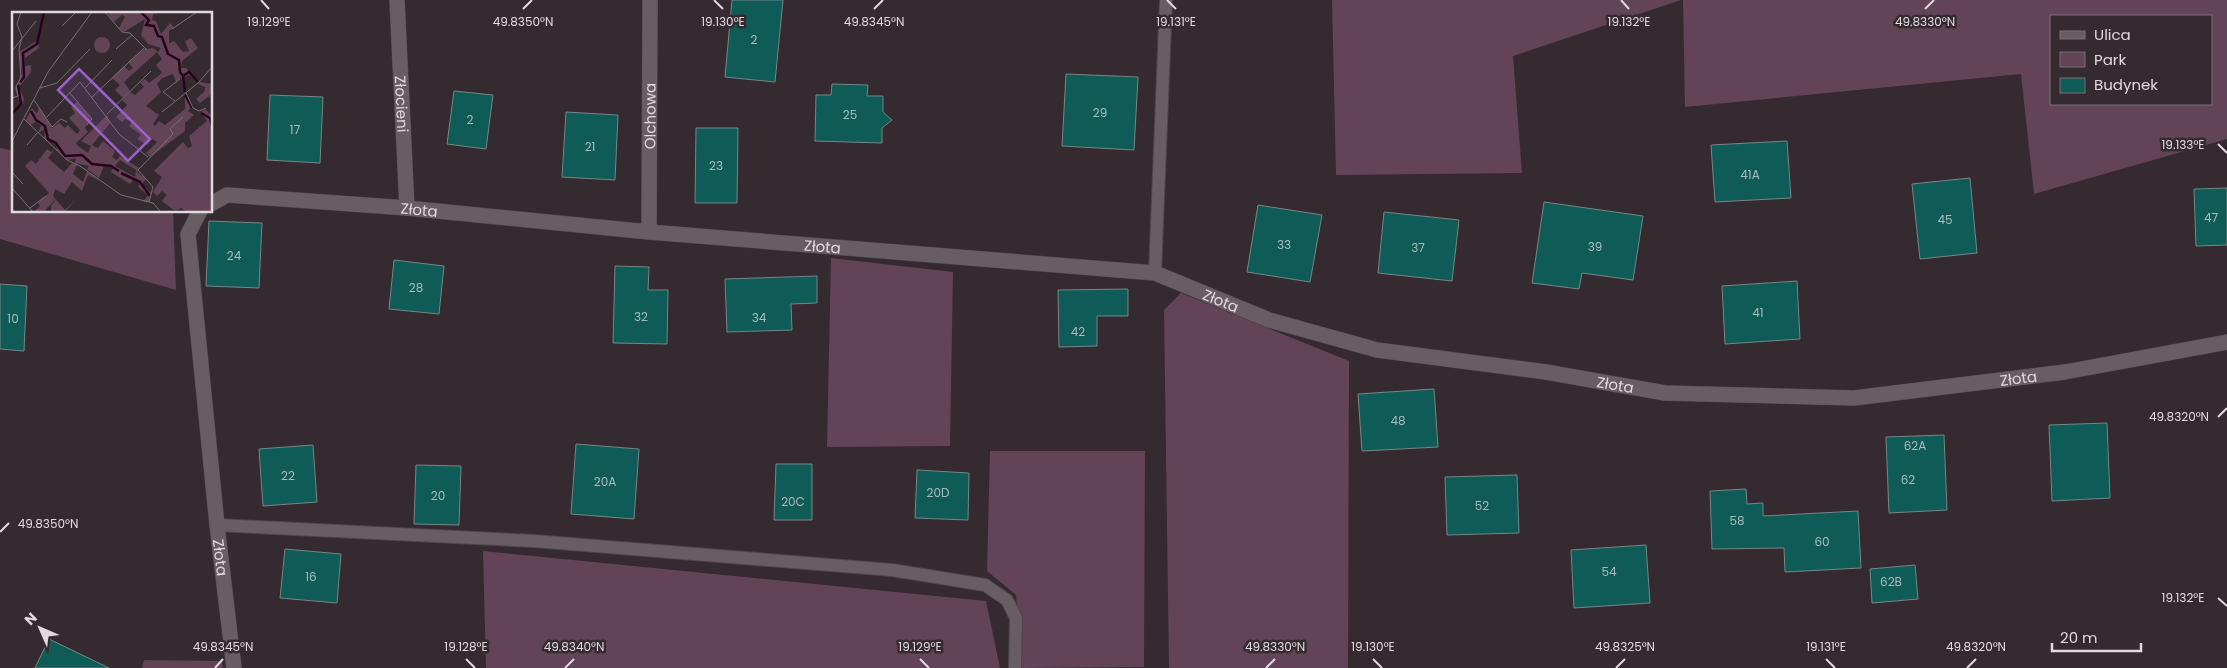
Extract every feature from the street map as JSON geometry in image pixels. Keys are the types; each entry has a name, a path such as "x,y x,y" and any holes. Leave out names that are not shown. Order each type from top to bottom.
{"street":[{"name":"Złocieni","path":"397,0 407,208"},
{"name":"Olchowa","path":"648,232 650,0"},
{"name":"Złota","path":"212,203 227,195 407,208 648,232 1154,273 1269,320 1377,350 1546,372 1664,394 1854,398 2064,372 2227,342"},
{"name":"Złota","path":"199,212 188,234 217,525 234,668"}],"lane":[{"path":"1154,273 1166,0"},
{"path":"217,525 534,541 892,570 985,585 1007,600 1016,618 1015,668"}],"green space":[{"path":"1332,0 1681,0 1513,56 1522,173 1336,175"},
{"path":"1683,0 2227,0 2227,139 2034,194 2021,74 1685,107"},
{"path":"0,148 12,151 12,212 173,212 176,290 0,239"},
{"path":"831,258 953,272 950,446 827,447"},
{"path":"1181,293 1349,361 1348,668 1169,668 1164,310"},
{"path":"990,451 1145,451 1144,667 1022,668 1016,595 987,571"},
{"path":"483,551 986,601 1000,668 486,668"},
{"path":"144,660 222,661 223,668 142,668"}],"building":[{"path":"732,0 783,0 775,82 725,77"},
{"path":"1066,74 1138,77 1134,150 1062,146"},
{"path":"832,84 868,85 867,96 883,96 883,112 892,120 882,128 882,143 815,141 816,95 831,95"},
{"path":"454,91 493,95 486,149 447,144"},
{"path":"270,95 323,97 320,163 267,160"},
{"path":"566,112 618,115 615,180 562,177"},
{"path":"696,128 738,128 737,203 695,203"},
{"path":"1787,141 1791,198 1715,202 1711,145"},
{"path":"1970,178 1977,253 1920,259 1912,184"},
{"path":"2227,188 2227,245 2196,246 2194,189"},
{"path":"1544,202 1643,216 1633,280 1582,273 1579,289 1532,283"},
{"path":"1258,205 1322,215 1310,282 1247,272"},
{"path":"1384,212 1459,220 1452,281 1378,273"},
{"path":"209,221 262,223 259,288 206,286"},
{"path":"394,260 444,266 439,314 389,309"},
{"path":"615,266 649,267 648,290 668,290 667,344 613,343"},
{"path":"817,276 817,303 791,304 792,330 727,332 725,279"},
{"path":"1797,281 1800,339 1725,344 1722,286"},
{"path":"0,284 27,286 24,351 0,349"},
{"path":"1128,289 1128,316 1097,316 1097,346 1059,347 1058,290"},
{"path":"1434,389 1438,447 1362,451 1358,394"},
{"path":"2107,423 2110,498 2052,501 2049,425"},
{"path":"1944,435 1947,510 1889,513 1886,437"},
{"path":"576,444 639,449 634,519 571,514"},
{"path":"313,445 317,502 263,506 259,449"},
{"path":"776,464 812,464 812,520 774,520"},
{"path":"416,465 461,466 459,525 414,524"},
{"path":"917,470 969,473 968,520 915,518"},
{"path":"1517,475 1519,533 1447,535 1445,477"},
{"path":"1746,489 1747,504 1763,503 1763,516 1858,511 1861,568 1785,572 1784,548 1712,549 1710,491"},
{"path":"1646,545 1650,603 1574,608 1571,550"},
{"path":"285,549 341,554 337,603 280,598"},
{"path":"1915,565 1918,599 1872,603 1870,569"},
{"path":"49,639 109,668 35,668"}]}
